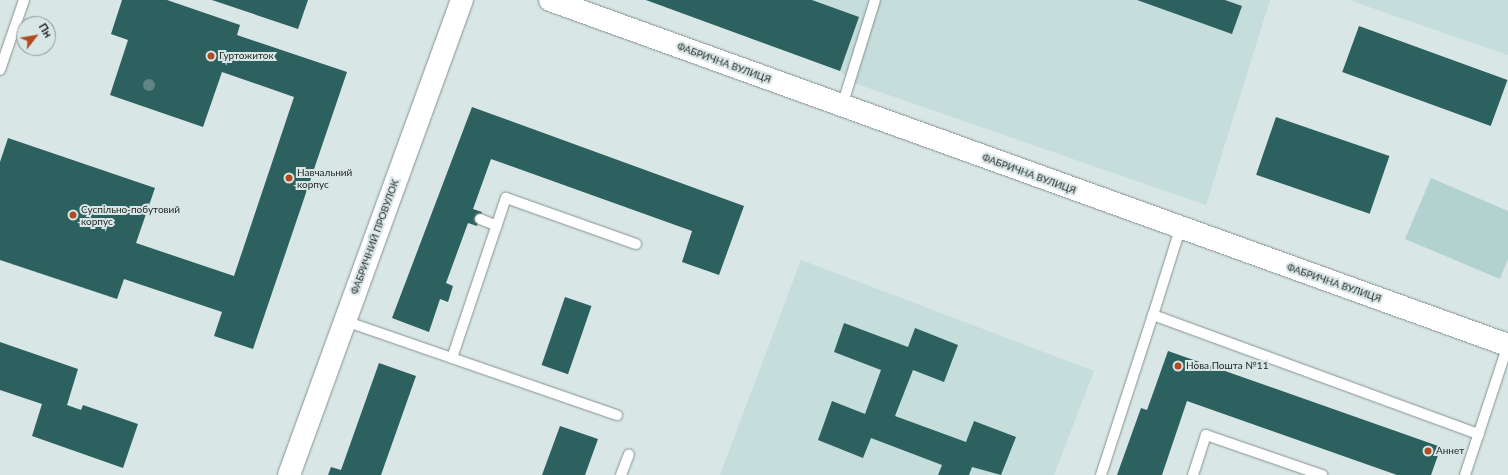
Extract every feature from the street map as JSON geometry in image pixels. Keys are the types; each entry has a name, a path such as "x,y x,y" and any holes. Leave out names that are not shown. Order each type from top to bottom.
{"street":[{"name":"ФАБРИЧНИЙ ПРОВУЛОК","path":"289,475 462,0"},
{"name":"ФАБРИЧНА ВУЛИЦЯ","path":"550,0 575,4 842,106 1180,229 1508,345"}],"lane":[{"path":"0,70 24,0"},
{"path":"842,106 875,0"},
{"path":"452,358 506,198 636,244"},
{"path":"480,219 497,226"},
{"path":"1101,475 1180,229"},
{"path":"1153,315 1479,434"},
{"path":"345,321 617,415"},
{"path":"1465,475 1508,345"},
{"path":"1193,475 1206,435 1322,475"},
{"path":"622,475 629,454"}],"shaded area":[{"path":"645,0 1270,0 1206,205 854,83 840,71"},
{"path":"1349,0 1508,0 1508,55"},
{"path":"1431,178 1508,211 1508,259 1500,279 1405,239"},
{"path":"801,260 1094,371 1054,475 720,475"}],"building":[{"path":"122,0 167,0 240,25 237,35 347,72 253,349 214,336 222,312 124,279 117,299 0,260 0,162 8,138 155,188 136,243 234,276 294,97 222,72 203,127 110,95 128,40 111,34"},
{"path":"212,0 308,0 298,29"},
{"path":"646,0 812,0 859,17 840,71"},
{"path":"1137,0 1225,0 1242,6 1232,34"},
{"path":"1359,26 1507,80 1491,126 1342,72"},
{"path":"472,107 744,206 719,275 682,262 692,231 491,159 473,209 482,212 477,226 468,223 446,283 453,286 448,302 440,299 429,332 392,318"},
{"path":"1276,117 1389,156 1370,214 1256,175"},
{"path":"565,297 591,306 568,374 542,365"},
{"path":"844,323 908,347 915,328 958,345 944,382 913,370 895,416 966,442 974,421 1016,437 1001,475 972,467 969,475 938,475 942,465 871,438 863,458 818,440 832,401 865,414 881,370 834,352"},
{"path":"0,342 78,369 67,405 81,410 83,405 138,424 123,468 32,436 42,404 0,390"},
{"path":"1168,351 1441,447 1431,475 1397,475 1187,401 1162,475 1117,475 1141,408 1147,410"},
{"path":"379,363 416,376 381,475 328,475 331,467 341,470"},
{"path":"560,426 598,439 585,475 542,475"}],"place":[{"name":"Гуртожиток","path":"211,56"},
{"name":"Навчальний корпус","path":"289,178"},
{"name":"Суспільно-побутовий корпус","path":"73,215"},
{"name":"Нова Пошта №11","path":"1178,366"},
{"name":"Аннет","path":"1428,451"}]}
